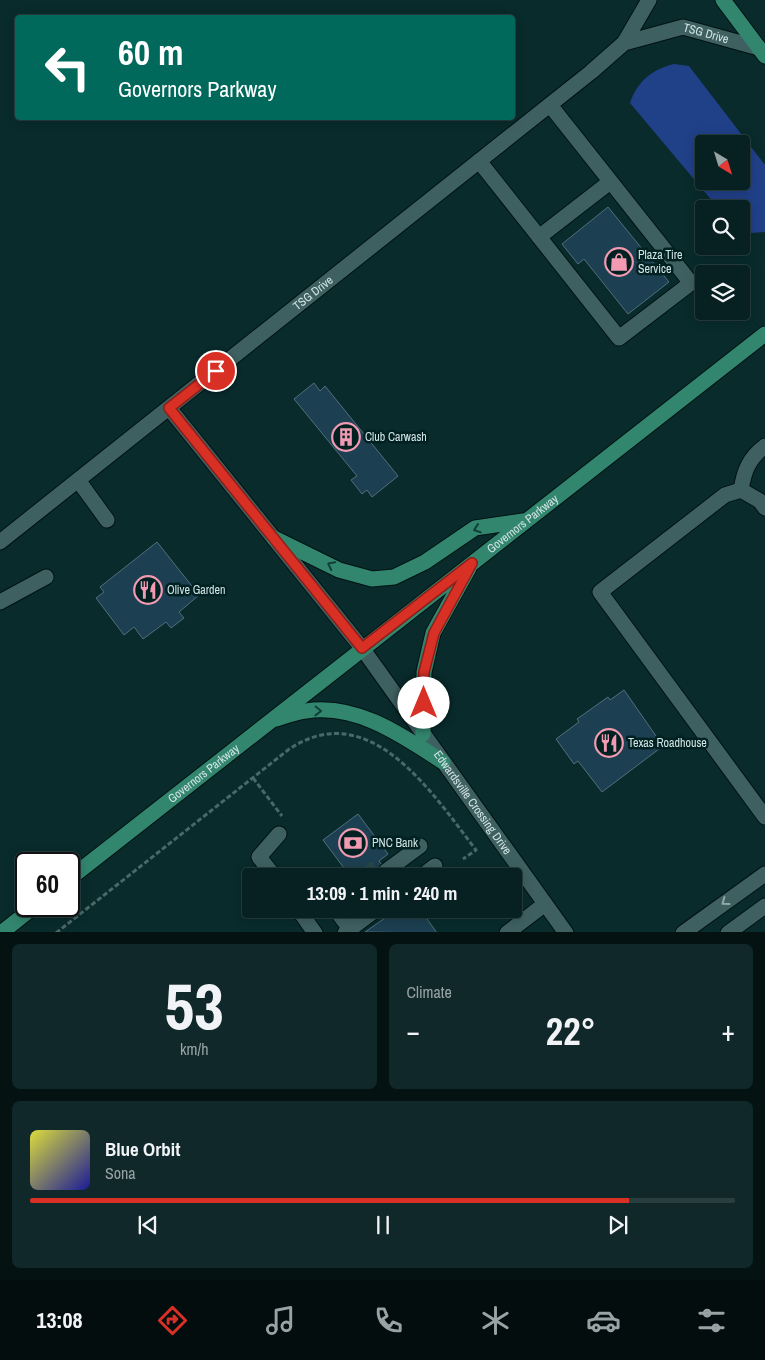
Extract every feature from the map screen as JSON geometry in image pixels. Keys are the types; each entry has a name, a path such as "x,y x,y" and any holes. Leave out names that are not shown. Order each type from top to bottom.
{"main road":[{"path":"723,0 762,52"},
{"name":"Governors Parkway","path":"80,870 765,334"},
{"path":"274,538 339,570 372,579 394,577 425,562 475,528 525,521"},
{"path":"424,734 424,672 434,633 472,563"},
{"path":"270,721 307,711 337,711 371,720 406,738 443,762"},
{"path":"2,932 21,917"}],"street":[{"name":"TSG Drive","path":"0,542 550,105 624,43 649,0"},
{"name":"TSG Drive","path":"624,43 683,27 762,52"},
{"path":"479,162 619,338 670,300 691,283 550,105"},
{"path":"539,237 610,182"},
{"name":"Edwardsville Crossing Drive","path":"169,408 362,648 566,932"},
{"path":"741,490 744,472 754,454 765,446"},
{"path":"78,480 107,520"},
{"path":"765,508 760,501 741,490 725,495 600,592 765,817"},
{"path":"0,602 46,577"},
{"path":"268,868 259,857 279,834"},
{"path":"390,868 420,846"},
{"path":"683,932 765,874"},
{"path":"507,932 545,904"},
{"path":"728,932 765,906"},
{"path":"305,918 315,932"},
{"path":"344,918 347,931 365,918"}],"path":[{"path":"56,932 288,750 308,738 334,732 358,736 391,754 422,781 476,850 463,859"},
{"path":"253,778 282,816"}],"water":[{"path":"674,64 689,66 742,135 695,135 695,180 630,103 641,83 659,69"},
{"path":"750,145 765,165 765,232 750,232 750,200 711,200 703,190 750,190"}],"building":[{"name":"Plaza Tire Service","path":"608,207 669,282 628,314 584,259 578,264 562,244"},
{"name":"Club Carwash","path":"314,383 320,391 325,386 398,476 372,497 367,490 362,494 351,480 357,476 294,399"},
{"name":"Olive Garden","path":"157,542 199,595 179,612 184,618 171,628 166,622 143,639 134,627 124,635 96,598 104,592 100,587"},
{"name":"Texas Roadhouse","path":"624,690 663,746 602,792 578,761 574,764 556,739 579,722 577,719 608,697 610,700"},
{"name":"PNC Bank","path":"358,814 388,854 379,861 384,868 344,868 323,840"},
{"path":"385,918 426,918 436,932 365,932"}],"tunnel":[{"path":"375,868 381,864"}],"place":[{"name":"Plaza Tire Service","path":"619,262"},
{"name":"Club Carwash","path":"346,437"},
{"name":"Olive Garden","path":"148,590"},
{"name":"Texas Roadhouse","path":"609,743"},
{"name":"PNC Bank","path":"353,843"}],"route":[{"path":"216,371 169,408 362,648 472,563 434,633 424,672 424,703"}]}
